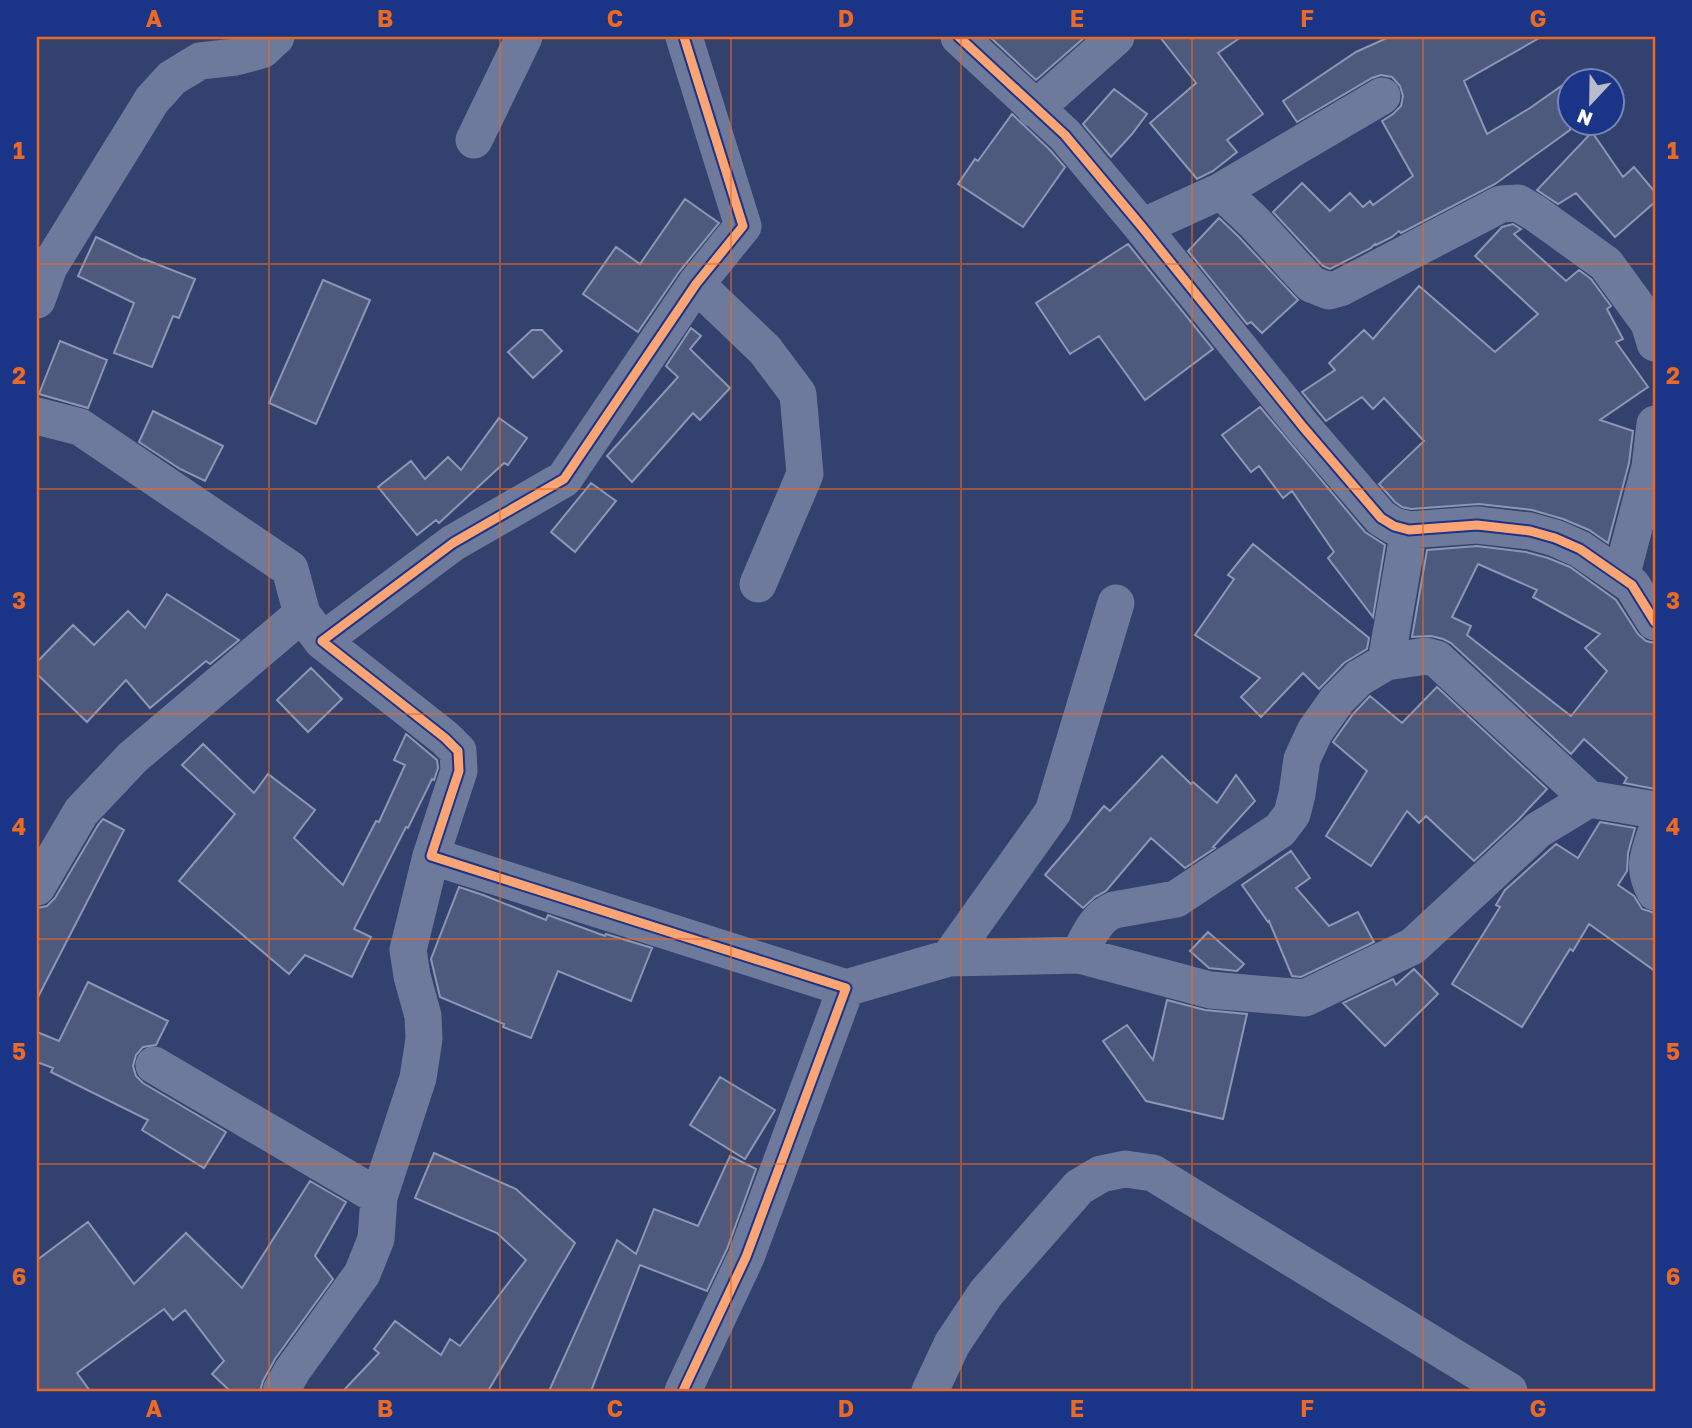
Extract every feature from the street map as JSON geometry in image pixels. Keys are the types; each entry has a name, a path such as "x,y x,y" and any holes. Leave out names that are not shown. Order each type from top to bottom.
{"street":[{"path":"37,300 49,267 152,100 172,78 200,61 236,57 262,50 276,37"},
{"path":"474,140 524,37"},
{"path":"37,887 81,812 133,757 312,628 453,542 564,480 696,284 743,226 684,37"},
{"path":"959,37 1065,135 1303,427 1381,518 1394,526 1409,530 1477,525 1530,531 1556,538 1636,576"},
{"path":"1035,109 1116,37"},
{"path":"1142,227 1221,191 1382,96"},
{"path":"1221,191 1254,222 1311,284 1329,291 1340,288 1501,204 1518,203 1606,264 1649,323 1655,343"},
{"path":"696,284 765,350 798,394 804,474 758,584"},
{"path":"37,416 80,427 290,569 312,628 446,738 458,751 459,771 431,856 408,950 423,1016 424,1039 418,1077 379,1197 376,1239 362,1274 292,1371 281,1391"},
{"path":"1655,424 1636,576 1655,622"},
{"path":"1386,662 1409,530"},
{"path":"949,958 1053,812 1116,603"},
{"path":"1079,955 1095,924 1105,913 1176,899 1280,831 1292,814 1302,759 1315,731 1337,700 1359,678 1386,662 1426,656 1437,660 1589,799 1655,810"},
{"path":"431,856 846,988 949,958 1079,955 1210,990 1305,998 1413,946 1538,830 1589,799"},
{"path":"1655,835 1647,859 1647,868 1648,878 1655,892"},
{"path":"683,1391 746,1257 846,988"},
{"path":"155,1065 379,1197"},
{"path":"930,1391 952,1344 986,1293 1079,1187 1101,1174 1125,1169 1153,1174 1509,1391"}],"building":[{"path":"990,37 1085,37 1036,80"},
{"path":"1160,37 1241,37 1218,53 1263,114 1227,140 1237,152 1213,171 1197,179 1150,123 1196,83"},
{"path":"1389,37 1541,37 1464,81 1487,134 1556,90 1556,136 1562,136 1495,184 1401,233 1399,231 1330,269 1323,266 1273,212 1302,183 1330,211 1350,193 1363,207 1370,201 1373,205 1413,176 1382,121 1401,106 1403,96 1400,86 1392,77 1381,75 1372,78 1297,122 1283,101 1356,52"},
{"path":"1114,89 1147,114 1111,157 1083,124"},
{"path":"1012,114 1065,167 1023,227 958,184"},
{"path":"1588,136 1595,136 1623,177 1634,167 1655,192 1655,202 1615,237 1576,193 1558,204 1537,190"},
{"path":"685,199 719,223 679,272 638,332 583,294 616,247 640,264"},
{"path":"1219,218 1298,300 1262,333 1251,322 1247,324 1188,251"},
{"path":"1513,224 1521,229 1514,234 1566,281 1579,270 1591,279 1611,306 1607,309 1623,339 1616,342 1648,387 1600,420 1633,431 1629,463 1608,543 1589,530 1532,510 1479,504 1411,509 1402,507 1379,484 1424,441 1384,398 1373,409 1362,397 1326,421 1302,392 1335,370 1329,363 1364,330 1373,339 1419,286 1495,352 1538,314 1475,256 1502,227"},
{"path":"96,237 144,260 195,279 179,318 173,316 152,367 114,353 134,303 78,276"},
{"path":"1128,244 1213,349 1145,400 1099,336 1070,354 1036,303"},
{"path":"323,280 370,300 316,424 269,403"},
{"path":"691,328 701,336 690,349 730,388 700,420 693,413 632,482 607,456 678,377 666,366"},
{"path":"532,330 542,330 562,351 533,378 508,352"},
{"path":"60,341 107,360 88,408 39,394"},
{"path":"1260,407 1365,532 1385,545 1373,617 1328,558 1334,552 1292,491 1283,498 1259,466 1251,472 1222,435"},
{"path":"153,411 223,446 205,481 180,469 139,442"},
{"path":"499,418 527,438 508,465 504,463 439,523 436,520 417,535 378,487 411,461 425,479 448,457 461,470"},
{"path":"591,483 616,501 575,552 551,532"},
{"path":"1253,544 1369,638 1367,649 1344,663 1319,689 1303,673 1261,717 1241,697 1260,678 1195,635 1234,579 1228,575"},
{"path":"1477,546 1526,552 1570,567 1616,600 1638,634 1646,641 1655,643 1655,789 1624,783 1627,778 1584,739 1571,754 1451,643 1431,636 1412,637 1427,550","holes":["1478,564 1537,590 1533,597 1600,634 1585,648 1607,671 1571,716 1467,635 1471,626 1452,617"]},
{"path":"167,594 239,640 210,664 206,661 150,708 126,680 87,722 37,674 37,662 73,625 94,645 128,611 145,628"},
{"path":"311,668 342,699 308,732 277,700"},
{"path":"1437,687 1547,789 1474,861 1426,816 1419,823 1407,811 1371,866 1326,836 1367,771 1333,742 1370,696 1402,723"},
{"path":"406,734 437,760 438,768 354,929 371,937 352,977 305,955 289,974 179,881 235,814 182,765 203,744 254,793 268,774 315,810 294,838 343,885 376,821 379,822 405,765 394,760"},
{"path":"1162,756 1191,784 1193,782 1217,803 1236,775 1255,801 1213,847 1215,848 1185,868 1151,838 1106,891 1083,908 1045,875 1104,806 1110,811"},
{"path":"103,819 124,830 37,999 37,908 47,906 55,898"},
{"path":"1600,822 1635,828 1628,853 1627,871 1618,885 1634,896 1642,909 1655,913 1655,971 1589,924 1573,951 1570,949 1522,1027 1452,984 1500,907 1496,905 1505,890 1556,844 1578,858"},
{"path":"1291,851 1310,878 1296,888 1329,926 1358,912 1374,942 1301,977 1292,976 1269,921 1242,885"},
{"path":"459,887 546,920 548,915 605,936 606,934 652,948 631,1001 558,971 531,1038 440,997 431,959"},
{"path":"1208,932 1244,964 1237,971 1209,968 1190,951"},
{"path":"1414,969 1438,994 1385,1046 1343,1003 1393,979 1396,985"},
{"path":"88,982 168,1021 156,1045 143,1047 136,1055 133,1066 136,1076 143,1083 226,1132 204,1168 142,1130 148,1120 51,1072 53,1068 37,1062 37,1032 59,1041"},
{"path":"1167,1000 1205,1010 1247,1014 1223,1119 1146,1101 1103,1041 1127,1025 1153,1060"},
{"path":"720,1077 775,1110 745,1159 690,1125"},
{"path":"434,1153 516,1189 575,1243 488,1391 343,1391 379,1353 374,1349 395,1321 441,1355 450,1339 460,1346 526,1260 497,1233 415,1198"},
{"path":"730,1156 756,1169 727,1249 707,1291 640,1265 591,1391 549,1391 617,1240 636,1254 654,1209 698,1226"},
{"path":"310,1181 346,1202 315,1256 333,1279 275,1359 260,1391 230,1391 212,1374 224,1361 185,1310 173,1320 164,1309 77,1373 90,1391 37,1391 37,1260 88,1222 134,1284 186,1233 242,1288"}],"cycle path":[{"path":"683,1391 746,1257 846,988 431,856 459,771 458,751 322,641 453,543 564,479 696,284 743,226 684,37"},
{"path":"959,37 1065,135 1303,427 1381,518 1394,526 1409,530 1477,525 1530,531 1555,538 1580,549 1632,585 1655,622"}]}
